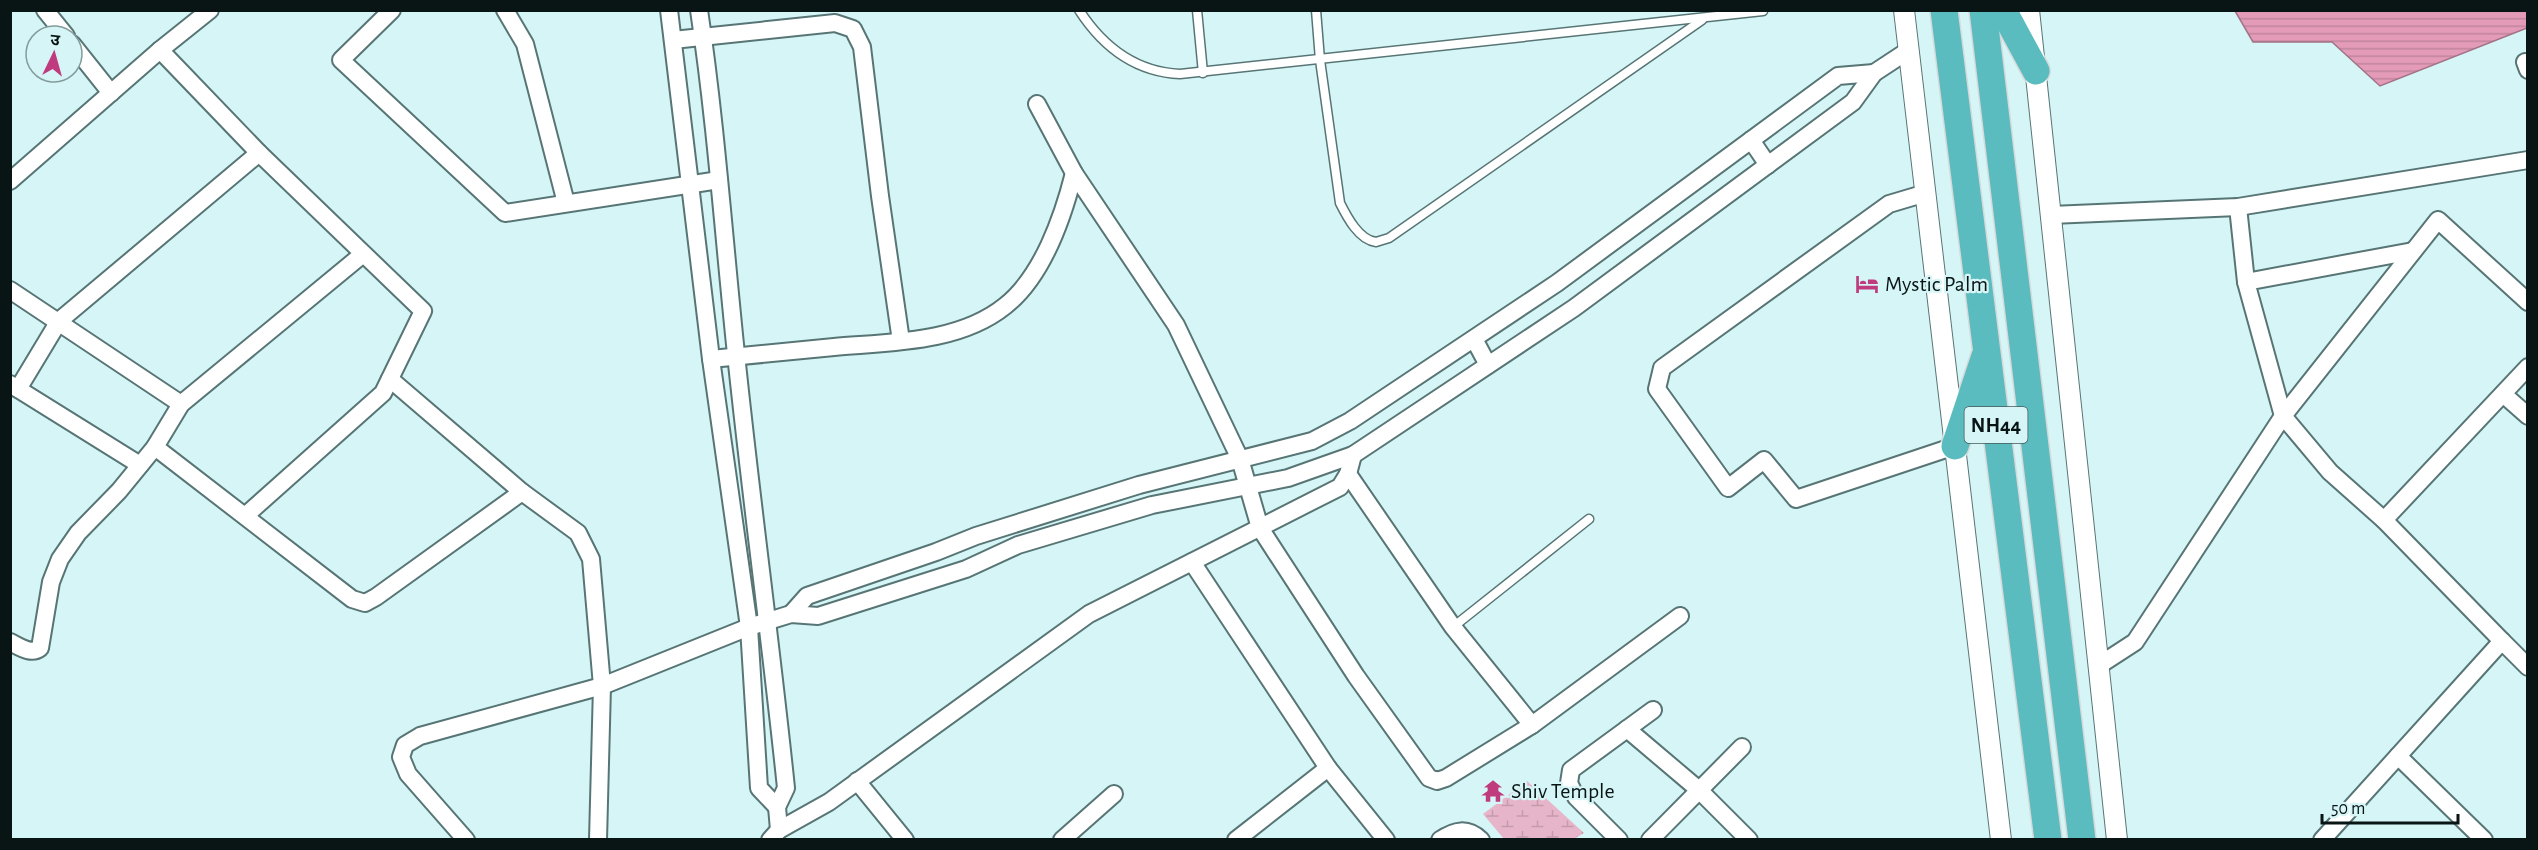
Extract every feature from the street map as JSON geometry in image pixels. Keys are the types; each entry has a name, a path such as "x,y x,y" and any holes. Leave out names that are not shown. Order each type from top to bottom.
{"highway":[{"name":"NH44","path":"1944,10 2048,840"},
{"name":"NH44","path":"1983,10 2082,840"},
{"path":"2003,10 2037,71"},
{"path":"1955,446 1987,350"}],"street":[{"path":"45,10 56,24"},
{"path":"10,181 160,50 210,10"},
{"path":"392,10 341,60 505,213 719,180"},
{"path":"505,10 525,44 566,203"},
{"path":"669,10 711,359 749,627 759,788 777,807"},
{"path":"699,10 786,788 777,807 775,835"},
{"path":"1904,10 2001,840"},
{"path":"2029,10 2117,840"},
{"path":"673,40 703,35 835,23 853,29 862,47 879,196 901,341"},
{"path":"160,50 259,153 423,311 383,393 244,516"},
{"path":"466,840 408,774 401,757 405,745 420,736 602,686 749,627 791,614 818,616 947,575 1018,545 1152,505 1288,478 1353,455 1574,308 1853,102 1874,73 1909,50"},
{"path":"84,59 111,93"},
{"path":"791,614 807,596 976,536 1139,485 1312,441 1350,421 1557,283 1838,76 1874,73"},
{"path":"1037,104 1074,173 1176,325 1240,459 1260,528 1356,676 1429,778 1437,781 1446,778 1532,725 1680,616"},
{"path":"1751,140 1768,165"},
{"path":"140,465 14,387 59,321 259,153"},
{"path":"2051,216 2238,207 2528,160"},
{"path":"711,359 901,341 943,334 980,323 1007,305 1033,274 1066,205 1074,173"},
{"path":"1926,193 1889,204 1662,368 1657,389 1728,488 1764,460 1796,499 1955,446"},
{"path":"2238,207 2246,282 2283,416 2330,472 2384,520 2528,667"},
{"path":"2098,666 2135,642 2283,416 2438,220 2528,302"},
{"path":"2246,282 2413,251"},
{"path":"10,642 29,651 36,651 40,648 51,582 57,565 78,533 119,491 155,447 181,404 363,254"},
{"path":"10,290 181,404"},
{"path":"1474,339 1488,365"},
{"path":"2384,520 2528,367"},
{"path":"390,379 522,492 578,533 591,559 602,686 598,840"},
{"path":"2503,394 2528,416"},
{"path":"155,447 352,599 365,603 522,492"},
{"path":"775,835 829,802 1089,614 1340,487 1348,474 1353,455"},
{"path":"1348,474 1453,627 1532,725"},
{"path":"936,552 947,575"},
{"path":"1192,562 1328,768 1386,840"},
{"path":"2331,836 2398,756 2502,641"},
{"path":"1619,840 1576,797 1569,783 1571,770 1653,710"},
{"path":"1627,729 1699,790 1749,840"},
{"path":"1650,840 1742,747"},
{"path":"2398,756 2484,840"},
{"path":"1236,840 1328,768"},
{"path":"857,781 905,840"},
{"path":"1062,840 1114,794"},
{"path":"1440,840 1459,830 1467,831 1481,840"}],"lane":[{"path":"1079,10 1106,43 1129,60 1161,74 1203,73 1763,11"},
{"path":"1197,10 1203,73"},
{"path":"1316,10 1320,60 1340,203 1363,236 1376,242 1389,238 1705,18"},
{"path":"1453,627 1589,519"}],"green space":[{"path":"1527,781 1584,833 1574,839 1504,839 1483,814"}],"shaded area":[{"path":"2235,11 2527,11 2527,28 2380,86 2332,42 2253,42"}],"place":[{"name":"Mystic Palm","path":"1867,284"},
{"name":"Shiv Temple","path":"1493,791"}]}
